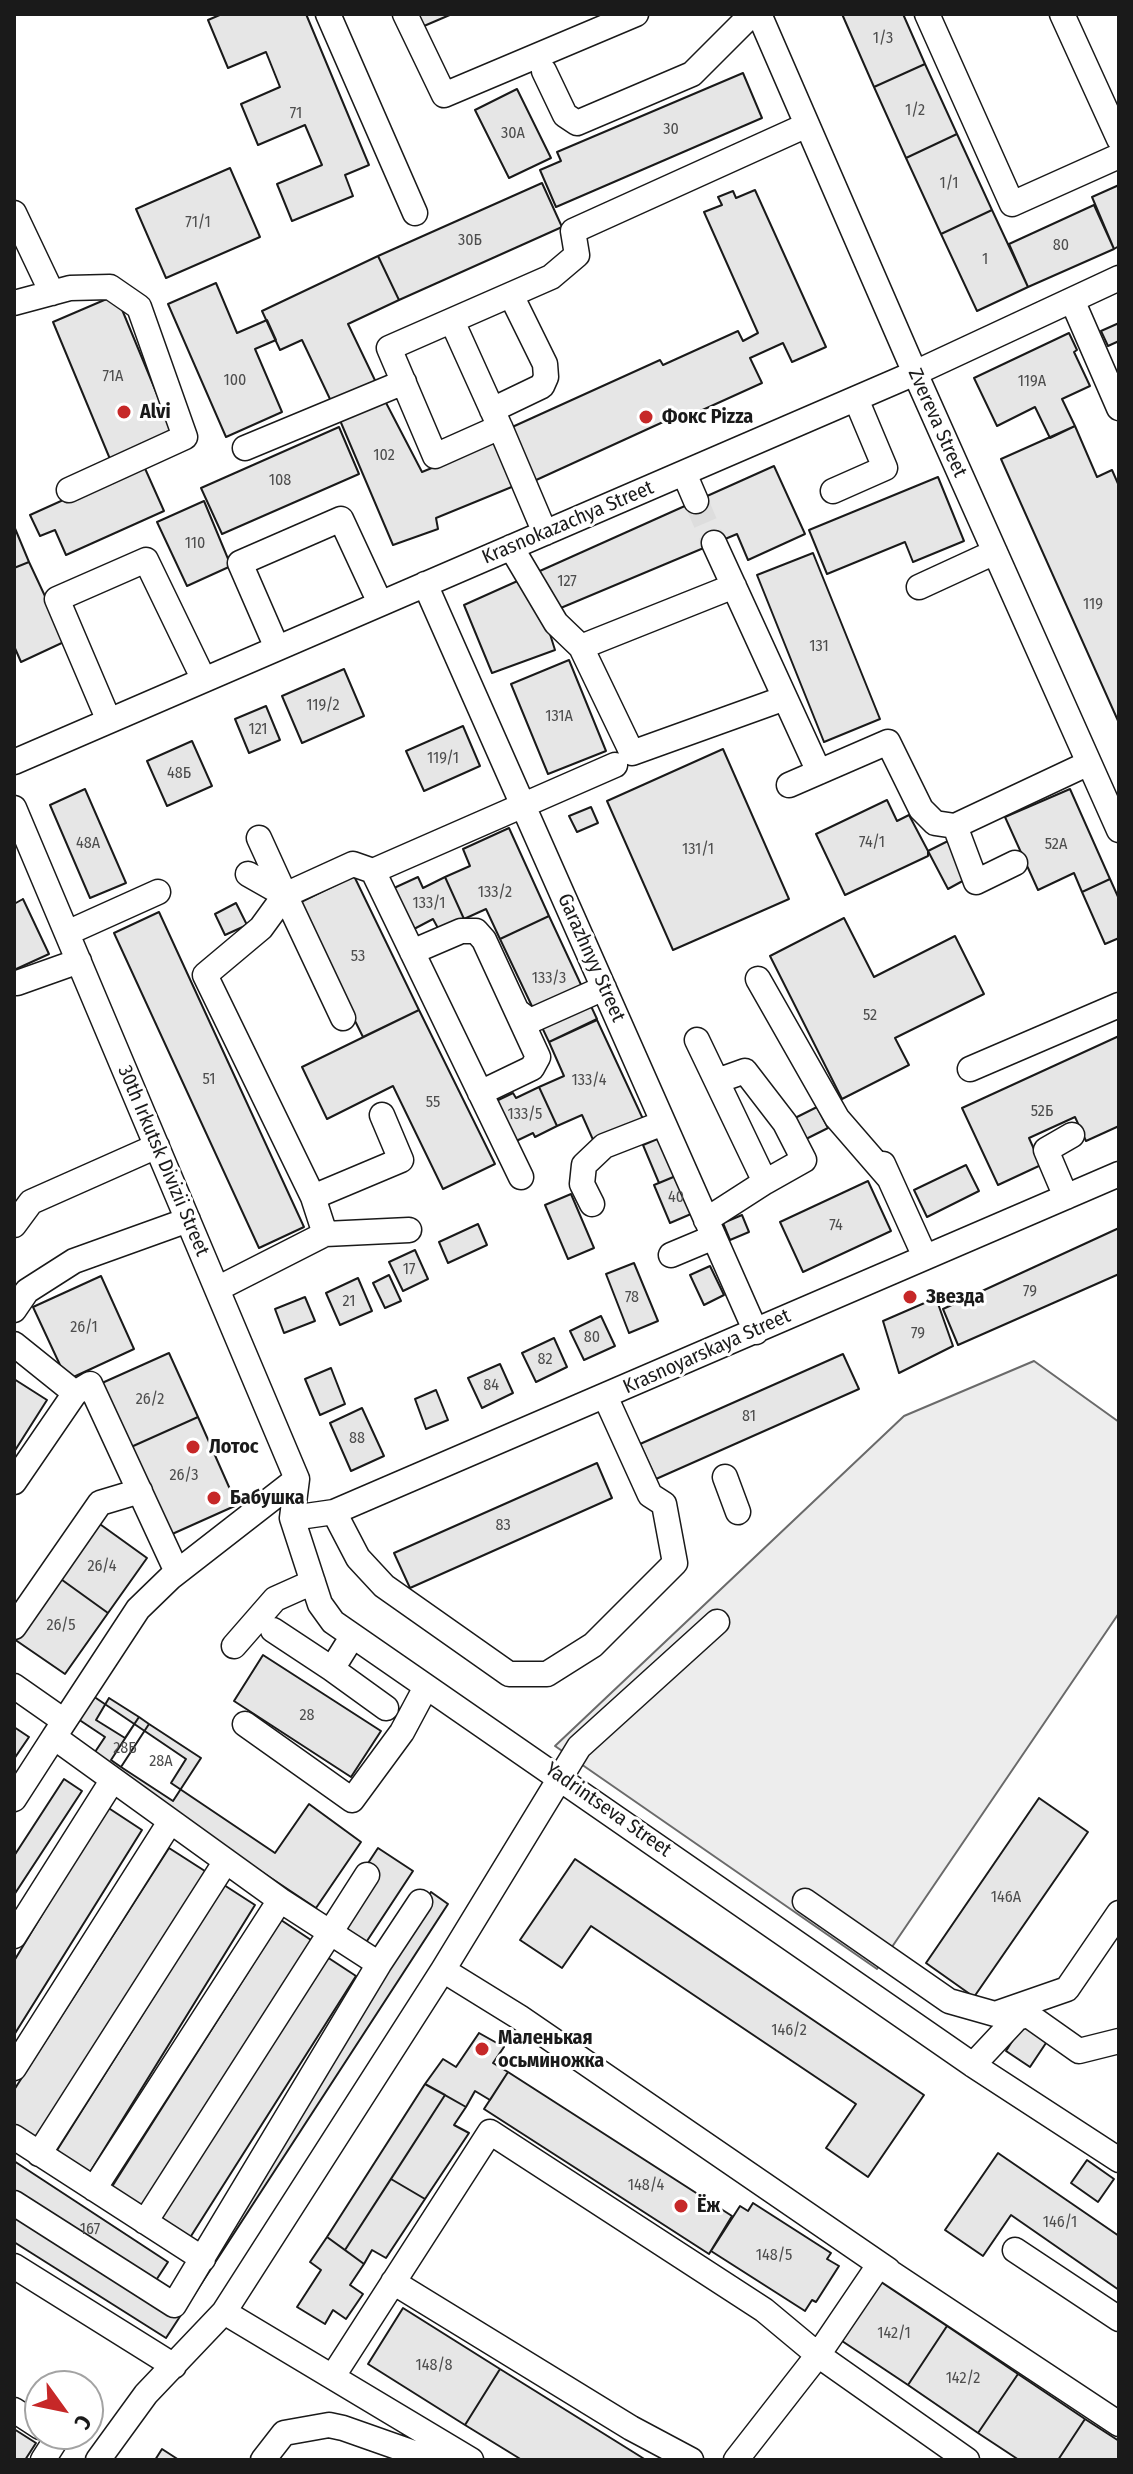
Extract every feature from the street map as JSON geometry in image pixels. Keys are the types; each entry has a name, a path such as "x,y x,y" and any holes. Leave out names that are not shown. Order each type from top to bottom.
{"street":[{"path":"328,14 415,213"},
{"path":"405,14 444,95 636,14"},
{"path":"544,71 565,115 577,123 692,74 752,14"},
{"name":"Zvereva Street","path":"759,14 1089,763 1110,786 1119,830"},
{"path":"927,14 1012,204 1119,156"},
{"path":"1062,14 1119,139"},
{"path":"511,295 545,364 546,377 542,386 496,419 435,456 389,348 551,277 577,255 573,231 807,125"},
{"path":"14,213 52,293"},
{"name":"Krasnokazachya Street","path":"14,762 856,399 1119,278"},
{"path":"14,303 70,288 110,287 139,307 185,437 69,490"},
{"path":"1072,300 1118,400"},
{"path":"452,321 545,533"},
{"path":"245,448 404,382"},
{"path":"833,491 885,468 856,399"},
{"path":"684,473 696,501"},
{"path":"277,648 240,563 341,519 380,603"},
{"path":"714,543 819,772"},
{"path":"511,547 556,623 581,647 632,753 785,698"},
{"path":"919,587 995,552"},
{"path":"109,721 57,599 146,560 204,680"},
{"name":"Garazhnyy Street","path":"425,584 756,1332"},
{"path":"581,647 734,586"},
{"path":"789,785 888,742 921,809 935,823 955,826 1089,763"},
{"path":"325,1234 313,1197 205,975 261,928 285,895 353,864 373,871 615,765"},
{"name":"30th Irkutsk Divizii Street","path":"14,808 297,1479"},
{"path":"955,826 976,882 1015,863"},
{"path":"259,838 343,1018"},
{"path":"373,871 521,1177"},
{"path":"248,874 285,895"},
{"path":"67,933 158,892"},
{"path":"412,952 461,931 476,931 484,940 538,1057 532,1068 480,1093"},
{"path":"17,983 79,961"},
{"path":"758,979 837,1118 889,1178"},
{"path":"517,1011 530,1021 604,988"},
{"path":"970,1069 1119,1005"},
{"path":"697,1040 765,1182"},
{"path":"671,1255 710,1228 765,1182 804,1160 785,1123 745,1071 717,1081"},
{"path":"313,1197 401,1160 382,1115"},
{"path":"592,1204 582,1184 584,1165 604,1146 663,1123"},
{"path":"867,1129 925,1257"},
{"path":"1066,1197 1046,1150 1072,1135"},
{"path":"14,1225 22,1196 157,1146"},
{"name":"Krasnoyarskaya Street","path":"292,1518 334,1512 1119,1174"},
{"path":"14,1310 27,1291 74,1261 188,1220"},
{"path":"217,1289 325,1234 409,1230"},
{"path":"14,1344 75,1393"},
{"path":"14,1482 75,1393 90,1384 177,1572"},
{"path":"334,1512 358,1558 384,1586 509,1674 547,1674 593,1645 675,1563 664,1504 650,1495 605,1396"},
{"path":"725,1477 738,1512"},
{"path":"292,1518 297,1479"},
{"path":"14,1799 138,1609 177,1572 297,1479"},
{"path":"14,1627 100,1503 140,1491"},
{"name":"Yadrintseva Street","path":"292,1518 320,1604 333,1622 352,1637 560,1777 973,2065 1119,2160"},
{"path":"234,1646 275,1599 313,1582"},
{"path":"98,2460 146,2394 224,2312 443,1970 579,1747 717,1622"},
{"path":"273,1630 386,1708"},
{"path":"332,1669 352,1637"},
{"path":"14,1686 112,1781 280,1900 379,1964"},
{"path":"245,1724 352,1800 402,1732 426,1687"},
{"path":"14,1936 22,1906 112,1781"},
{"path":"14,2068 170,1822"},
{"path":"39,2154 226,1861"},
{"path":"145,2222 367,1875"},
{"path":"94,2189 280,1900"},
{"path":"805,1901 949,2001 995,2014 1067,1989 1119,1913"},
{"path":"14,2203 174,2305 379,1964 420,1902"},
{"path":"443,1970 519,2017 1119,2424"},
{"path":"973,2065 1017,2018 1028,2015 1079,2051 1119,2041"},
{"path":"333,2376 490,2132 764,2310 818,2355 967,2460"},
{"path":"14,2137 203,2259"},
{"path":"1015,2250 1119,2319"},
{"path":"736,2460 818,2355 879,2265 888,2270"},
{"path":"14,2266 174,2366"},
{"path":"393,2282 631,2428 691,2460"},
{"path":"224,2312 471,2460"},
{"path":"263,2460 284,2433 329,2425 434,2460"}],"shaded area":[{"path":"1034,1361 1119,1422 1119,1613 877,1969 555,1746 904,1416"}],"building":[{"path":"222,14 306,14 369,165 345,175 353,196 292,221 277,184 322,165 305,125 258,145 241,104 280,87 266,52 228,68 208,20"},
{"path":"410,14 452,14 417,29"},
{"path":"842,14 903,14 925,64 874,87"},
{"path":"925,64 957,134 906,158 874,87"},
{"path":"743,73 762,118 556,207 540,170 561,161 557,152"},
{"path":"517,89 551,158 509,178 475,110"},
{"path":"957,134 992,210 941,234 906,158"},
{"path":"230,168 260,237 166,278 136,209"},
{"path":"542,183 562,227 399,300 378,256"},
{"path":"1119,185 1119,246 1114,249 1092,197"},
{"path":"755,190 826,347 792,362 783,343 750,358 762,383 687,417 685,412 534,481 510,428 660,360 663,365 738,331 743,341 758,333 704,212 722,205 718,197 733,191 736,198"},
{"path":"1094,205 1114,249 1028,287 1009,244"},
{"path":"992,210 1028,287 977,311 941,234"},
{"path":"378,256 399,300 348,324 383,397 339,418 302,340 280,350 262,311"},
{"path":"216,283 237,333 267,320 276,340 255,349 282,412 226,437 168,304"},
{"path":"116,295 173,433 110,459 53,322"},
{"path":"1119,323 1119,341 1108,346 1101,331"},
{"path":"1069,333 1090,386 1062,399 1075,426 1050,438 1035,407 997,426 974,378"},
{"path":"383,397 422,472 500,440 519,484 436,518 438,529 393,545 339,418"},
{"path":"1075,426 1097,477 1112,470 1119,486 1119,723 1001,459"},
{"path":"339,427 359,474 222,534 201,488"},
{"path":"143,464 164,511 66,555 55,530 40,536 30,515"},
{"path":"774,466 805,534 748,560 737,534 544,615 555,650 492,673 464,605"},
{"path":"938,477 964,541 913,562 905,542 827,574 809,530"},
{"path":"204,501 231,566 187,586 157,522"},
{"path":"14,526 29,562 14,568"},
{"path":"813,553 880,719 824,742 757,575"},
{"path":"29,562 66,641 21,662 14,646 14,568"},
{"path":"569,660 606,751 548,774 511,684"},
{"path":"344,669 364,716 302,743 282,696"},
{"path":"266,706 280,740 249,753 235,719"},
{"path":"463,726 480,766 424,791 406,751"},
{"path":"192,741 212,786 167,806 147,761"},
{"path":"723,749 789,899 673,950 607,801"},
{"path":"85,789 126,883 90,898 50,805"},
{"path":"1070,789 1110,879 1082,892 1074,873 1038,890 1005,817"},
{"path":"887,800 897,821 909,815 928,856 845,895 816,834"},
{"path":"591,807 598,823 577,832 569,816"},
{"path":"509,828 549,916 500,939 486,909 464,919 445,877 470,866 463,849"},
{"path":"948,841 968,878 948,889 928,851"},
{"path":"354,876 419,1010 363,1037 297,904"},
{"path":"418,877 423,888 445,877 464,919 439,930 433,919 414,929 394,888"},
{"path":"1110,879 1119,899 1119,938 1105,944 1082,892"},
{"path":"23,899 49,954 14,970 14,904"},
{"path":"236,903 247,925 225,935 215,914"},
{"path":"159,912 304,1227 259,1248 114,933"},
{"path":"549,916 597,1019 549,1042 500,939"},
{"path":"844,918 874,977 955,936 984,994 895,1038 909,1065 842,1099 770,956"},
{"path":"419,1010 495,1164 443,1189 393,1086 327,1119 302,1067"},
{"path":"597,1020 643,1119 594,1142 582,1115 557,1126 539,1087 564,1076 549,1042"},
{"path":"1119,1036 1119,1126 1086,1141 1075,1117 1029,1138 1041,1165 998,1185 962,1108"},
{"path":"539,1087 557,1126 535,1137 533,1133 512,1143 492,1103 513,1093 516,1098"},
{"path":"817,1107 828,1128 802,1141 791,1120"},
{"path":"667,1135 683,1173 659,1183 643,1145"},
{"path":"966,1165 979,1191 927,1217 914,1190"},
{"path":"683,1173 698,1211 670,1223 654,1185"},
{"path":"868,1181 891,1231 803,1272 780,1222"},
{"path":"571,1194 594,1248 568,1259 545,1205"},
{"path":"742,1215 749,1232 730,1240 723,1223"},
{"path":"478,1224 487,1245 448,1263 439,1242"},
{"path":"1119,1228 1119,1274 958,1345 943,1309"},
{"path":"415,1250 428,1279 403,1291 389,1262"},
{"path":"634,1263 658,1321 629,1333 606,1274"},
{"path":"710,1266 724,1295 704,1305 690,1275"},
{"path":"389,1275 401,1301 385,1308 373,1283"},
{"path":"101,1276 134,1349 67,1380 33,1307"},
{"path":"358,1278 372,1311 340,1325 326,1293"},
{"path":"305,1297 315,1321 284,1333 275,1309"},
{"path":"936,1298 953,1346 899,1373 883,1321"},
{"path":"601,1316 615,1346 584,1360 570,1331"},
{"path":"554,1338 567,1367 536,1382 522,1353"},
{"path":"169,1353 198,1417 131,1447 102,1383"},
{"path":"843,1354 859,1389 656,1479 640,1444"},
{"path":"500,1364 513,1393 482,1408 468,1378"},
{"path":"331,1368 345,1404 320,1415 305,1379"},
{"path":"14,1379 47,1400 14,1452"},
{"path":"436,1390 448,1420 426,1429 415,1399"},
{"path":"362,1408 384,1456 351,1471 330,1423"},
{"path":"198,1417 237,1505 170,1535 131,1447"},
{"path":"597,1463 612,1498 410,1588 394,1553"},
{"path":"97,1522 147,1558 108,1613 58,1577"},
{"path":"58,1577 108,1613 65,1674 14,1639"},
{"path":"263,1655 381,1731 351,1777 234,1701"},
{"path":"90,1694 186,1759 171,1783 275,1853 309,1804 361,1842 316,1908 89,1761 105,1737 75,1717"},
{"path":"109,1698 139,1717 125,1738 96,1720"},
{"path":"139,1717 149,1724 121,1767 111,1760"},
{"path":"149,1724 201,1758 173,1801 121,1767"},
{"path":"14,1727 29,1737 14,1759"},
{"path":"64,1779 82,1791 14,1895 14,1856"},
{"path":"1039,1798 1088,1832 974,1997 926,1963"},
{"path":"107,1807 142,1830 14,2035 14,1961"},
{"path":"169,1848 208,1873 39,2146 14,2129 14,2090"},
{"path":"378,1848 413,1871 365,1944 330,1921"},
{"path":"575,1859 924,2095 868,2177 826,2148 856,2104 591,1926 562,1968 520,1940"},
{"path":"224,1885 255,1905 87,2177 54,2155"},
{"path":"431,1892 448,1904 166,2338 14,2242 14,2215 161,2308"},
{"path":"281,1920 314,1942 142,2215 108,2193"},
{"path":"324,1955 356,1976 186,2244 151,2221"},
{"path":"1023,2024 1048,2040 1030,2067 1006,2051"},
{"path":"479,2033 504,2047 493,2063 508,2072 490,2100 475,2091 466,2107 425,2084 443,2059 456,2067"},
{"path":"508,2072 732,2216 709,2254 484,2109"},
{"path":"425,2084 445,2095 345,2250 327,2237"},
{"path":"445,2095 466,2107 454,2125 469,2133 425,2199 391,2179"},
{"path":"998,2153 1119,2236 1119,2290 1011,2215 983,2256 945,2230"},
{"path":"1087,2160 1114,2179 1098,2202 1071,2183"},
{"path":"14,2161 168,2262 149,2291 14,2199"},
{"path":"391,2179 425,2199 386,2258 372,2250 364,2264 345,2250"},
{"path":"753,2203 831,2253 827,2259 839,2266 816,2302 812,2300 805,2311 711,2251 740,2206 748,2211"},
{"path":"327,2237 364,2264 350,2285 363,2294 346,2319 333,2310 325,2324 297,2307 321,2270 310,2262"},
{"path":"881,2282 947,2326 908,2385 842,2341"},
{"path":"403,2308 500,2369 465,2425 368,2364"},
{"path":"947,2326 1018,2374 978,2433 908,2385"},
{"path":"500,2369 646,2460 522,2460 465,2425"},
{"path":"1018,2374 1085,2419 1058,2460 1019,2460 978,2433"},
{"path":"1085,2419 1119,2441 1119,2460 1058,2460"},
{"path":"14,2429 24,2435 24,2450 31,2450 25,2460 14,2460"},
{"path":"162,2449 179,2460 155,2460"}],"tunnel":[{"path":"696,501 714,543"}],"place":[{"name":"Alvi","path":"124,412"},
{"name":"Фокс Pizza","path":"646,417"},
{"name":"Звезда","path":"910,1297"},
{"name":"Лотос","path":"193,1447"},
{"name":"Бабушка","path":"214,1498"},
{"name":"Маленькая осьминожка","path":"482,2049"},
{"name":"Ёж","path":"681,2206"}]}
